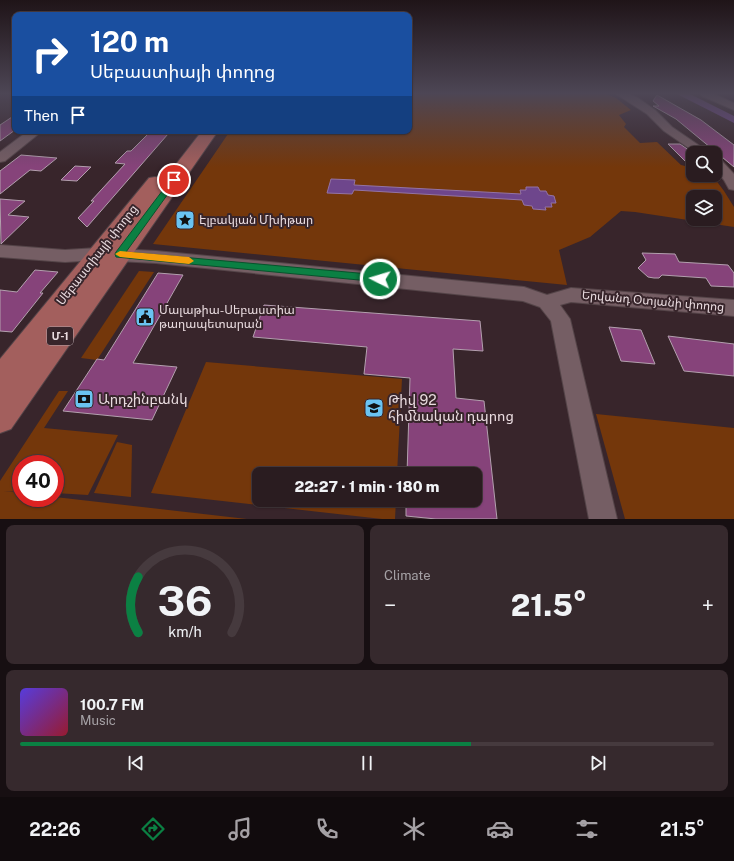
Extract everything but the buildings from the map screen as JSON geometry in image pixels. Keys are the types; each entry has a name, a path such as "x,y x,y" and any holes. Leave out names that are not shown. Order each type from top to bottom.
{"main road":[{"name":"Սեբաստիայի փողոց","path":"0,418 109,254 194,134"},
{"name":"Սեբաստիայի փողոց","path":"0,380 109,254 208,134"}],"street":[{"path":"658,118 668,129 694,146"},
{"path":"0,158 32,134"},
{"path":"722,169 730,178 734,186"},
{"path":"0,251 65,256 109,254 380,279 524,294 547,302 560,319 603,519"},
{"name":"Երվանդ Օտյանի փողոց","path":"547,302 571,295 734,308"}],"shaded area":[{"path":"412,118 622,118 626,124 624,127 640,143 657,142 681,165 686,166 686,182 717,182 734,207 734,227 722,225 722,190 686,190 686,220 621,211 590,237 559,250 567,285 153,244 228,134 412,134"},
{"path":"331,179 355,180 354,185 521,194 520,190 526,190 526,187 538,187 540,191 546,191 548,195 554,196 556,203 551,203 552,207 545,207 546,210 533,209 532,206 524,205 522,200 354,190 352,194 327,193"},
{"path":"139,271 154,272 97,360 81,358"},
{"path":"206,362 402,379 397,467 252,467 252,504 151,493"},
{"path":"59,391 68,391 44,428 118,435 88,495 64,494 64,455 17,455"},
{"path":"596,414 734,428 734,519 625,519"},
{"path":"117,442 132,445 131,497 94,493"},
{"path":"12,463 12,491 4,491 12,492 12,507 64,507 64,498 247,519 0,519 0,481"},
{"path":"275,507 396,507 395,519 382,519"}],"slow traffic":[{"path":"120,254 189,261"}],"place":[{"name":"Էլբակյան Մխիթար","path":"185,220"},
{"name":"Մալաթիա-Սեբաստիա թաղապետարան","path":"145,317"},
{"name":"Արդշինբանկ","path":"84,399"},
{"name":"Թիվ 92 հիմնական դպրոց","path":"374,408"}],"route":[{"path":"174,180 119,254 380,279"}]}
